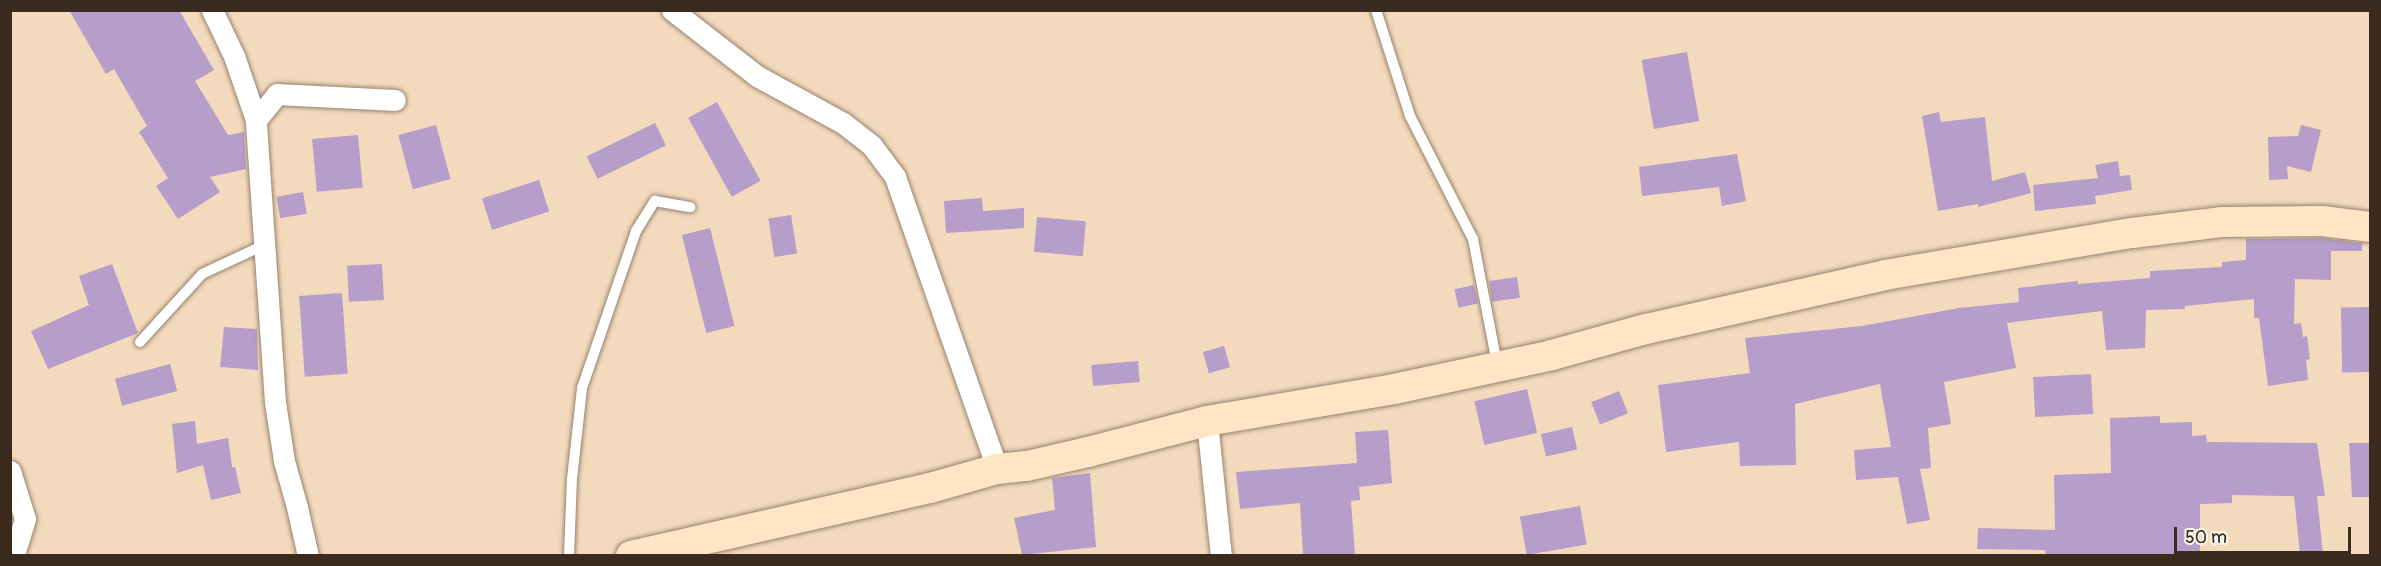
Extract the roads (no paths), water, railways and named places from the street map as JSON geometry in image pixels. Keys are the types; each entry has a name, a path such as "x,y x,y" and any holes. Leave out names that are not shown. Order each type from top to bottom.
{"main road":[{"path":"631,555 930,488 997,469 1027,466 1207,421 1394,389 1498,367 1646,329 1885,275 2132,233 2221,222 2322,221 2370,226"}],"street":[{"path":"212,10 234,56 256,120 275,402 284,461 308,555"},
{"path":"672,10 757,76 843,123 872,146 896,177 997,469"},
{"path":"256,120 277,94 395,100"},
{"path":"1207,421 1221,555"},
{"path":"10,471 25,519 15,555"}],"lane":[{"path":"1376,10 1410,116 1473,239 1498,367"},
{"path":"568,555 572,479 582,388 636,231 655,201 690,207"},
{"path":"140,342 202,274 264,244"}]}
